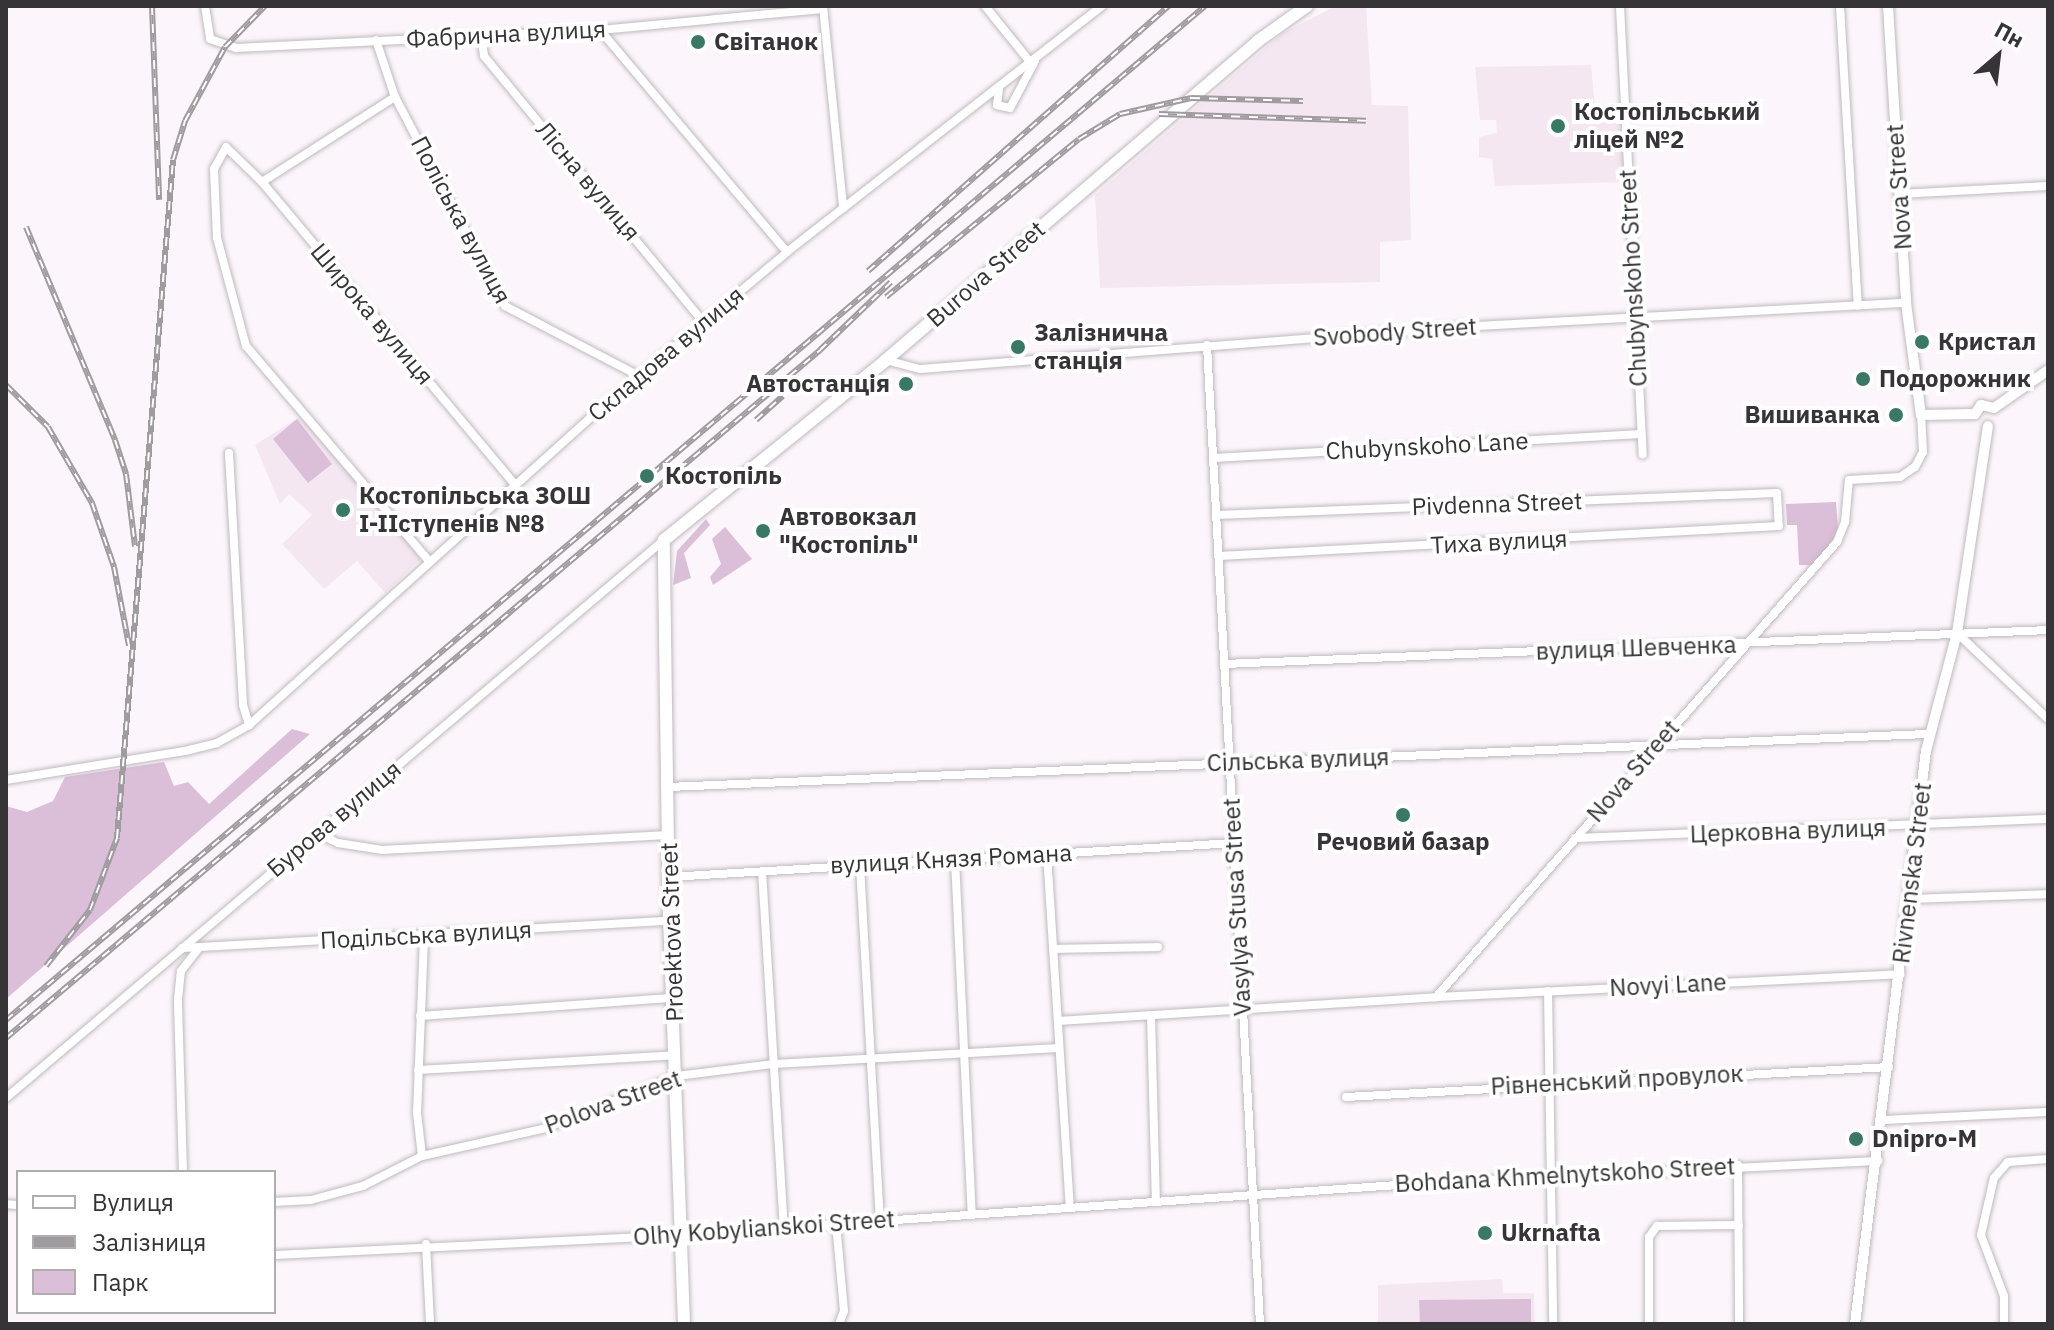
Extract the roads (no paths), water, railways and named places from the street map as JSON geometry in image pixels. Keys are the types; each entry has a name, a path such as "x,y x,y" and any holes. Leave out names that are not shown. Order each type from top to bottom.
{"main road":[{"name":"Burova Street","path":"664,540 886,360 1258,41 1307,6"},
{"name":"Proektova Street","path":"664,540 669,921 684,1324"}],"street":[{"name":"Фабрична вулиця","path":"205,6 210,39 236,48 600,30 823,8"},
{"path":"985,6 1034,59 1015,103 1003,108 994,100 1004,83"},
{"name":"Chubynskoho Street","path":"1620,6 1633,317 1643,454"},
{"path":"1840,6 1858,305"},
{"name":"Nova Street","path":"1436,997 1837,542 1849,480 1900,477 1915,467 1923,452 1906,303 1888,6"},
{"name":"Складова вулиця","path":"6,780 185,751 217,743 249,725 514,483 639,376 787,252 1099,7"},
{"path":"823,8 843,208"},
{"path":"600,30 787,252"},
{"name":"Лісна вулиця","path":"481,36 484,56 703,322"},
{"name":"Поліська вулиця","path":"376,40 395,97 505,306 639,376"},
{"path":"262,182 395,97"},
{"name":"Широка вулиця","path":"429,561 246,346 217,238 214,169 226,147 262,182 514,483"},
{"path":"1899,194 2048,186"},
{"name":"Svobody Street","path":"886,360 920,369 1207,345 1906,303"},
{"name":"Vasylya Stusa Street","path":"1207,345 1260,1324"},
{"path":"1975,414 1981,405 1994,408 2048,370"},
{"path":"1975,414 1978,422 1988,426 1996,419 1994,408"},
{"path":"1921,415 1975,414"},
{"name":"Rivnenska Street","path":"1855,1324 1878,1161 1929,734 1957,633 1988,426"},
{"name":"Chubynskoho Lane","path":"1213,458 1641,434"},
{"path":"229,453 243,705 249,725"},
{"name":"Pivdenna Street","path":"1216,515 1777,493 1779,526"},
{"name":"Тиха вулиця","path":"1219,556 1779,526"},
{"name":"Бурова вулиця","path":"6,1098 664,540"},
{"name":"вулиця Шевченка","path":"1224,664 2048,630"},
{"path":"1957,633 2048,719"},
{"name":"Сільська вулиця","path":"668,787 1929,734"},
{"name":"Церковна вулиця","path":"1575,838 1917,827 2048,819"},
{"path":"318,833 338,843 382,850 669,835"},
{"name":"вулиця Князя Романа","path":"669,877 1234,843"},
{"path":"1047,854 1070,1206"},
{"path":"955,859 972,1214"},
{"path":"860,865 880,1220"},
{"path":"762,871 784,1226"},
{"path":"1908,899 2048,894"},
{"name":"Подільська вулиця","path":"182,948 669,921"},
{"path":"422,1156 418,1070 424,935"},
{"path":"1053,949 1158,947"},
{"path":"183,1170 178,999 181,971 199,948"},
{"name":"Novyi Lane","path":"1436,997 1900,974"},
{"path":"1548,991 1553,1324"},
{"path":"1058,1021 1436,997"},
{"path":"420,1016 673,998"},
{"path":"1151,1015 1156,1201"},
{"name":"Polova Street","path":"276,1202 311,1200 363,1186 422,1156 546,1128 677,1076 774,1064 1059,1048"},
{"path":"418,1070 676,1055"},
{"name":"Рівненський провулок","path":"1346,1097 1549,1082 1889,1067"},
{"path":"1883,1120 2048,1112"},
{"path":"2004,1324 2004,1296 1981,1235 1994,1178 2008,1162 2048,1159"},
{"name":"Bohdana Khmelnytskoho Street","path":"1253,1194 1738,1165 1878,1161"},
{"path":"1738,1165 1739,1324"},
{"name":"Olhy Kobylianskoi Street","path":"276,1255 426,1244 681,1235 1253,1194"},
{"path":"836,1223 844,1311 839,1324"},
{"path":"1649,1324 1649,1237 1657,1226 1739,1225"},
{"path":"426,1244 430,1324"}],"railway":[{"path":"152,6 159,200"},
{"path":"46,966 90,910 117,838 173,160 185,121 225,47 265,6"},
{"path":"868,271 1169,6"},
{"path":"6,1020 1205,6"},
{"path":"886,297 1079,139 1120,114 1191,98 1303,101"},
{"path":"1159,114 1366,121"},
{"path":"26,227 115,440 126,474 135,546"},
{"path":"6,1038 820,350 891,282"},
{"path":"6,385 48,427 92,503 114,567 129,646"},
{"path":"756,420 783,396"}],"place":[{"name":"Світанок","path":"698,42"},
{"name":"Костопільський ліцей №2","path":"1558,126"},
{"name":"Кристал","path":"1922,342"},
{"name":"Залізнична станція","path":"1018,347"},
{"name":"Подорожник","path":"1863,379"},
{"name":"Автостанція","path":"906,384"},
{"name":"Вишиванка","path":"1896,415"},
{"name":"Костопіль","path":"647,476"},
{"name":"Костопільська ЗОШ І-ІІступенів №8","path":"343,510"},
{"name":"Автовокзал \"Костопіль\"","path":"763,531"},
{"name":"Речовий базар","path":"1403,815"},
{"name":"Dnipro-M","path":"1856,1139"},
{"name":"Ukrnafta","path":"1485,1233"}]}
